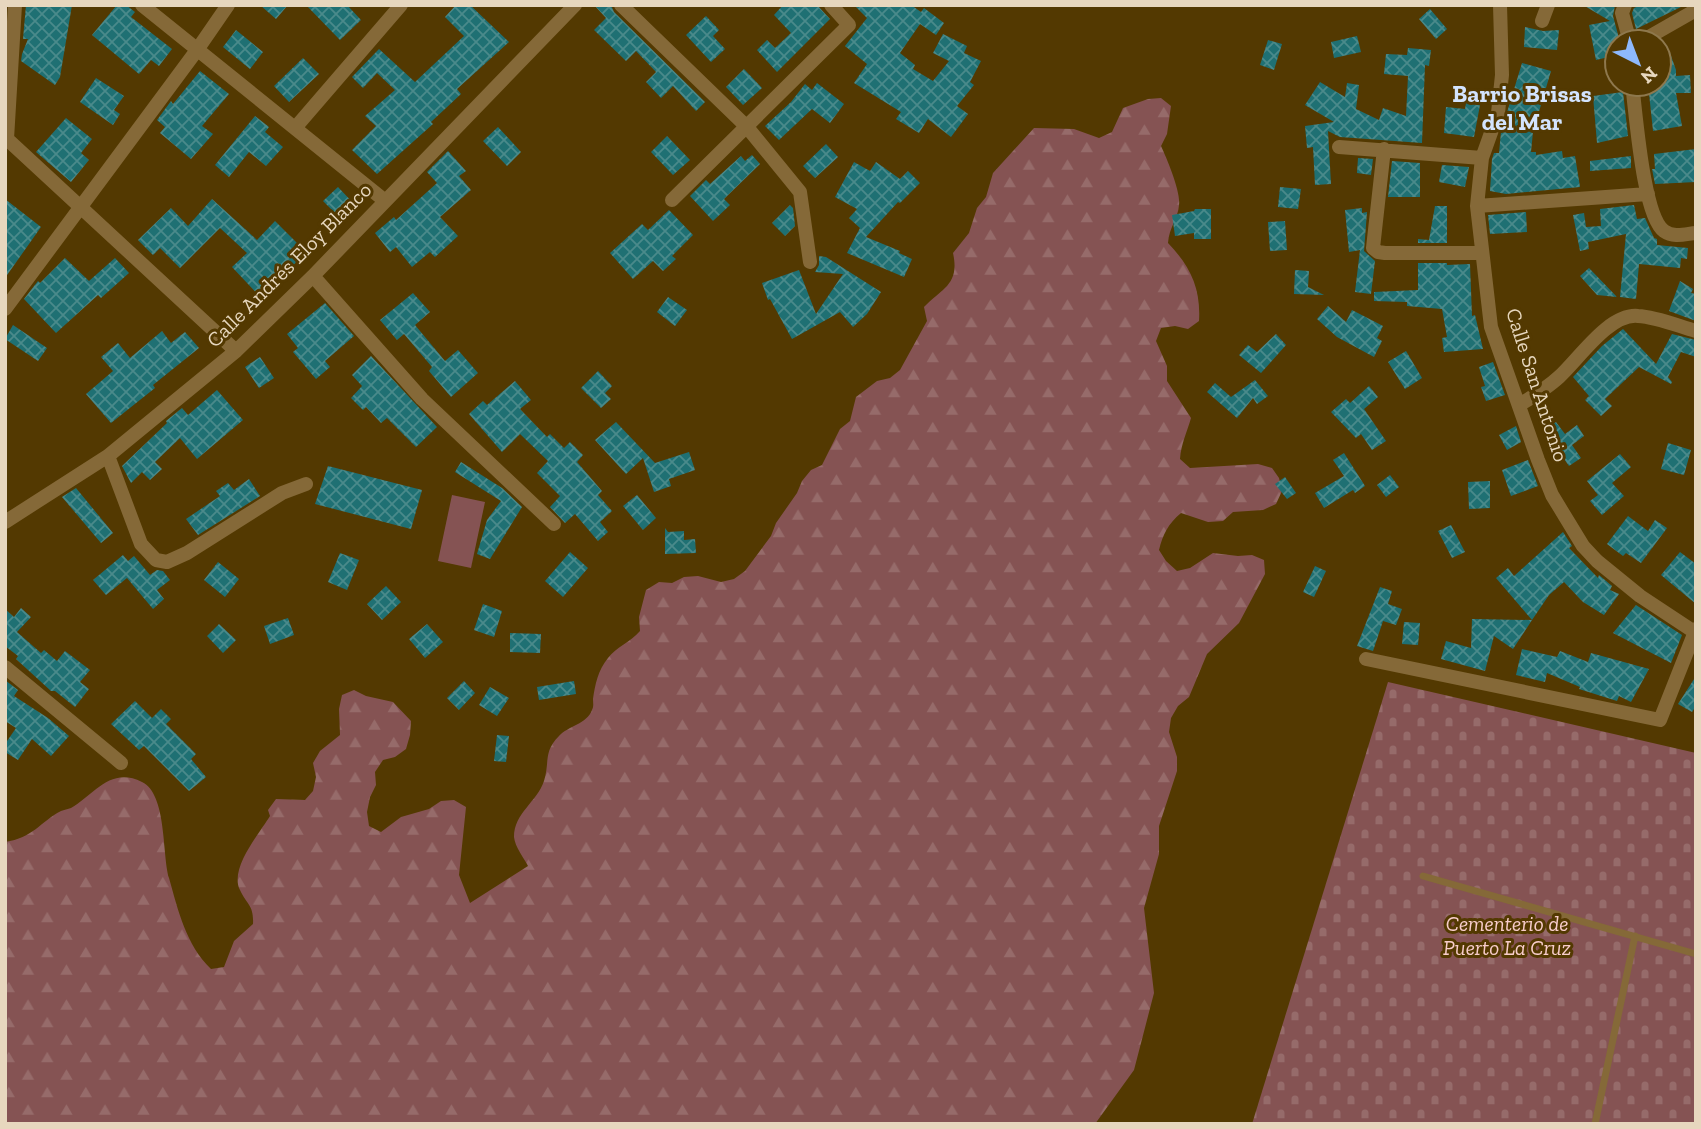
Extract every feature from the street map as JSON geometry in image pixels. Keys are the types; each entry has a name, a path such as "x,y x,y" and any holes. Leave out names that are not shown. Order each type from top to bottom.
{"street":[{"path":"15,5 7,139 236,351"},
{"path":"142,5 384,200"},
{"path":"5,309 81,209 228,5"},
{"path":"295,128 401,5"},
{"name":"Calle Andrés Eloy Blanco","path":"5,522 108,456 236,351 313,276 575,5"},
{"path":"621,5 747,127 800,192 810,262"},
{"path":"672,200 849,24 831,5"},
{"name":"Calle San Antonio","path":"1500,5 1502,75 1498,113 1482,158 1477,206 1491,327 1552,495 1583,546 1640,596 1695,631"},
{"path":"1542,21 1548,5"},
{"path":"1625,5 1622,13 1626,28"},
{"path":"1664,28 1696,10"},
{"path":"1634,98 1647,194 1653,218 1663,231 1673,236 1696,233"},
{"path":"1339,148 1384,149 1482,158"},
{"path":"1384,149 1373,248 1385,254 1482,253"},
{"path":"1477,206 1647,194"},
{"path":"313,276 422,399 554,524"},
{"path":"1519,405 1544,390 1598,337 1624,317 1638,316 1696,331"},
{"path":"108,456 141,544 156,560 167,562 187,553 282,493 306,484"},
{"path":"1366,659 1660,720 1695,631"},
{"path":"5,667 121,763"}],"lane":[{"path":"1423,876 1696,954"},
{"path":"1595,1124 1635,936"}],"green space":[{"path":"1161,98 1171,106 1167,134 1161,146 1179,199 1168,243 1188,269 1196,288 1199,309 1199,321 1188,329 1175,326 1161,328 1156,341 1167,366 1167,381 1191,418 1180,459 1190,468 1258,464 1272,468 1279,478 1282,491 1276,504 1263,510 1233,512 1223,521 1208,522 1181,513 1169,525 1159,550 1177,571 1190,568 1213,553 1252,555 1264,560 1265,574 1239,623 1207,654 1189,697 1178,706 1171,718 1169,732 1177,757 1177,771 1159,826 1159,854 1144,908 1154,993 1134,1070 1095,1124 5,1124 5,842 23,837 112,780 121,777 142,782 150,789 160,811 169,878 189,938 202,960 211,969 224,967 234,941 253,924 251,909 238,882 242,862 270,816 268,810 276,799 305,800 313,791 316,777 313,763 320,751 340,735 339,709 342,695 354,690 366,696 393,702 411,721 406,749 395,757 383,760 375,772 376,785 367,812 369,826 381,832 401,817 429,809 441,801 454,800 466,807 459,875 470,903 528,866 514,837 518,821 541,788 554,742 590,715 598,678 605,663 611,654 640,631 639,617 646,590 659,582 672,583 684,577 698,576 721,582 734,579 745,571 771,536 802,481 811,470 822,465 840,429 850,421 856,397 877,381 890,378 900,370 927,321 924,307 952,279 955,264 953,253 969,233 977,208 986,197 993,173 1034,128 1074,129 1099,138 1112,132 1123,108 1148,99"},
{"path":"452,495 485,502 471,568 438,561"},
{"name":"Cementerio de Puerto La Cruz","path":"1388,682 1696,753 1696,1124 1252,1124"}],"building":[{"path":"26,5 72,5 60,77 55,85 21,61 28,39 23,39"},
{"path":"117,5 126,5 135,12 131,17 172,49 159,66 151,60 139,74 92,35"},
{"path":"260,5 288,5 276,19"},
{"path":"306,5 347,5 361,20 340,40"},
{"path":"456,5 470,5 509,42 457,89 461,94 431,122 433,124 377,174 352,150 376,126 365,116 395,90 377,73 363,88 352,77 379,49 415,82 464,36 445,17"},
{"path":"594,5 611,5 614,12 705,102 696,111 673,86 661,98 646,82 656,72 636,51 626,61 594,30 606,18"},
{"path":"783,5 817,5 830,19 777,72 757,50 767,40 775,48 791,33 774,15"},
{"path":"854,5 911,5 921,12 924,8 944,23 936,35 920,24 900,53 915,65 913,69 933,81 949,61 933,53 943,34 967,46 964,53 981,61 970,82 974,85 957,106 968,114 951,137 928,119 919,133 896,119 901,112 854,83 867,64 845,46 867,18"},
{"path":"1583,5 1615,5 1613,16 1616,28 1603,28 1603,58 1596,60 1589,25 1610,21"},
{"path":"1641,5 1685,5 1638,28 1636,28 1632,13 1634,8"},
{"path":"1430,9 1447,29 1436,39 1419,19"},
{"path":"706,16 719,30 713,36 725,49 711,62 686,35"},
{"path":"1525,27 1543,31 1559,30 1557,50 1524,47"},
{"path":"236,30 263,52 250,69 223,47"},
{"path":"1357,36 1361,52 1334,58 1331,42"},
{"path":"1268,40 1282,44 1274,70 1260,65"},
{"path":"1408,48 1431,50 1429,66 1425,65 1422,143 1340,137 1328,131 1331,184 1315,185 1313,147 1307,148 1305,126 1334,122 1305,105 1320,82 1345,97 1347,83 1359,85 1356,109 1379,120 1383,108 1406,116 1408,76 1384,74 1386,54 1407,55"},
{"path":"303,58 319,74 289,102 274,86"},
{"path":"1673,62 1676,76 1690,75 1691,93 1676,93 1682,126 1653,131 1649,98 1673,98"},
{"path":"1522,63 1551,71 1533,132 1531,152 1536,152 1536,155 1562,151 1563,158 1575,156 1580,187 1506,194 1490,191 1492,159 1494,153 1499,153 1501,132"},
{"path":"744,69 762,88 743,105 726,87"},
{"path":"200,71 229,94 202,126 213,134 191,159 160,133 165,127 157,120"},
{"path":"96,78 124,96 114,110 120,114 113,125 80,102"},
{"path":"817,83 844,104 830,123 812,109 779,140 765,126 791,102 805,84 812,90"},
{"path":"1593,96 1624,98 1628,136 1597,143"},
{"path":"1466,103 1480,105 1474,137 1444,133 1446,107 1465,109"},
{"path":"255,116 269,127 265,132 283,147 266,166 249,152 229,177 215,165"},
{"path":"66,118 92,139 81,153 89,160 71,182 36,152"},
{"path":"498,127 521,152 507,166 483,141"},
{"path":"667,136 690,160 673,175 651,152"},
{"path":"826,144 838,157 815,178 803,166"},
{"path":"1696,149 1696,182 1655,184 1652,169 1655,169 1654,154"},
{"path":"448,151 466,171 459,176 471,190 440,217 458,236 435,257 430,252 412,267 396,247 390,252 375,233 394,217 396,220 437,183 427,172"},
{"path":"752,155 760,164 724,199 730,205 713,221 690,196 706,180 710,184 741,156 745,161"},
{"path":"1631,156 1631,168 1590,171 1590,161"},
{"path":"1358,158 1373,159 1371,175 1357,173"},
{"path":"1392,161 1420,163 1420,197 1388,197"},
{"path":"854,162 870,171 876,162 900,179 908,171 920,183 898,202 866,237 912,259 904,277 847,253 860,228 849,218 857,209 835,197"},
{"path":"1442,165 1469,167 1465,187 1439,182"},
{"path":"338,187 356,206 342,220 323,201"},
{"path":"1280,187 1301,189 1298,209 1278,207"},
{"path":"5,199 41,227 5,278"},
{"path":"212,199 257,240 275,221 306,252 281,278 283,281 263,300 232,267 247,253 220,228 180,268 160,248 153,255 138,240 171,208 188,226"},
{"path":"790,205 793,208 795,226 785,236 772,223"},
{"path":"1634,205 1637,219 1645,218 1654,238 1657,239 1657,245 1688,248 1687,259 1681,258 1680,268 1639,264 1636,299 1620,297 1626,234 1588,242 1589,249 1580,251 1573,215 1584,213 1586,227 1601,226 1600,209"},
{"path":"1435,206 1447,206 1447,243 1418,243 1418,239 1429,240"},
{"path":"1362,208 1362,213 1367,212 1364,251 1375,261 1371,294 1355,292 1360,250 1349,252 1345,210"},
{"path":"1195,209 1211,209 1211,239 1194,239 1194,233 1175,236 1172,215"},
{"path":"669,210 693,235 672,256 676,259 663,271 653,261 633,279 610,253 642,224 648,230"},
{"path":"1526,212 1527,232 1490,234 1488,215"},
{"path":"1285,221 1287,250 1270,251 1268,222"},
{"path":"819,256 826,257 881,292 867,314 853,327 840,312 792,339 770,299 768,300 762,283 799,270 816,314 843,274 815,272 819,265"},
{"path":"65,258 89,281 115,258 129,273 101,298 98,295 56,333 24,299 38,281 40,283"},
{"path":"1418,263 1470,264 1472,316 1475,315 1483,349 1444,352 1442,338 1447,337 1442,309 1407,306 1407,302 1374,301 1374,292 1418,290"},
{"path":"1589,268 1617,297 1597,295 1580,276"},
{"path":"1295,270 1309,271 1308,287 1324,295 1294,294"},
{"path":"1680,281 1693,289 1691,293 1696,294 1696,321 1669,311"},
{"path":"413,293 430,312 415,325 445,361 458,350 478,373 451,397 429,371 432,367 404,334 397,340 380,320"},
{"path":"668,297 687,310 675,326 657,312"},
{"path":"325,303 354,336 325,361 330,367 316,379 293,352 298,348 287,334"},
{"path":"1328,306 1346,322 1352,310 1383,326 1377,338 1382,341 1374,357 1337,337 1317,319"},
{"path":"13,325 47,348 38,361 5,339"},
{"path":"1623,329 1656,364 1672,334 1696,340 1696,357 1681,352 1668,377 1671,384 1639,367 1605,399 1612,406 1601,416 1585,400 1589,396 1573,377 1602,346"},
{"path":"162,331 171,343 185,332 199,348 111,423 86,394 113,371 101,357 118,343 130,358"},
{"path":"1276,334 1286,345 1261,373 1239,355 1248,345 1257,352"},
{"path":"1406,351 1422,378 1405,389 1388,362"},
{"path":"371,356 437,427 416,447 387,418 381,423 366,407 363,410 351,398 362,386 352,375"},
{"path":"260,357 274,378 259,388 245,367"},
{"path":"1493,362 1505,395 1486,401 1479,367"},
{"path":"598,371 612,386 605,393 611,399 601,408 581,388"},
{"path":"1255,380 1268,396 1257,404 1253,398 1237,418 1207,392 1215,383 1231,397"},
{"path":"515,381 531,400 520,409 547,437 550,434 564,448 570,442 583,455 577,462 602,491 598,495 612,511 600,522 608,532 598,541 575,514 565,523 550,507 560,496 537,473 548,461 520,434 502,452 469,414 483,401 487,405"},
{"path":"1369,386 1378,397 1364,409 1386,441 1372,450 1361,434 1356,438 1331,412 1346,399 1350,403"},
{"path":"217,390 243,420 197,459 180,438 155,462 162,469 150,480 142,472 131,483 122,466 182,408 188,415"},
{"path":"616,422 655,463 689,452 695,470 669,479 671,486 654,492 643,458 626,474 595,440"},
{"path":"1556,422 1565,434 1577,425 1584,436 1572,445 1581,458 1569,466 1544,430"},
{"path":"1516,426 1521,442 1507,450 1499,435"},
{"path":"1668,443 1691,450 1684,475 1661,469"},
{"path":"1344,453 1365,486 1355,493 1353,490 1324,508 1315,493 1344,476 1333,460"},
{"path":"1620,454 1631,467 1612,483 1624,496 1602,515 1590,501 1598,495 1587,481"},
{"path":"1528,460 1538,486 1511,496 1502,470"},
{"path":"461,462 502,488 522,507 490,559 477,554 487,520 501,501 455,472"},
{"path":"328,466 422,490 411,529 315,504"},
{"path":"1390,475 1399,487 1386,497 1377,485"},
{"path":"1285,477 1296,493 1287,499 1275,484"},
{"path":"249,479 260,496 198,535 186,519 220,496 216,491 228,483 234,490"},
{"path":"1490,481 1490,508 1469,509 1468,482"},
{"path":"76,488 113,533 101,543 62,497"},
{"path":"637,495 656,518 643,530 623,506"},
{"path":"1628,516 1648,531 1655,520 1667,528 1641,563 1626,553 1623,556 1607,544"},
{"path":"1451,525 1465,552 1452,558 1438,531"},
{"path":"665,528 668,532 684,531 684,540 695,539 696,553 665,554"},
{"path":"1563,532 1572,546 1569,548 1598,578 1599,575 1612,586 1610,590 1619,594 1604,615 1583,602 1564,582 1549,595 1532,620 1496,578 1508,568 1514,576"},
{"path":"570,552 588,568 563,597 545,581"},
{"path":"1680,552 1696,564 1696,604 1661,575"},
{"path":"340,553 359,560 347,590 328,582"},
{"path":"123,555 128,561 134,556 150,575 157,570 163,571 170,580 157,590 164,599 153,609 127,578 106,595 93,580"},
{"path":"218,562 239,579 225,597 204,580"},
{"path":"1315,566 1326,571 1314,597 1303,592"},
{"path":"386,586 401,602 382,620 367,604"},
{"path":"1380,587 1392,591 1388,604 1402,609 1396,625 1383,621 1373,651 1357,646"},
{"path":"483,604 502,611 494,637 474,630"},
{"path":"1636,605 1682,635 1671,663 1613,633"},
{"path":"21,608 31,617 17,632 41,653 44,650 57,661 65,651 90,670 80,682 89,689 75,707 55,691 51,691 5,646 5,609 14,617"},
{"path":"288,618 294,635 270,644 264,626"},
{"path":"1472,619 1532,620 1513,649 1494,636 1485,671 1441,659 1446,641 1471,648"},
{"path":"1404,622 1420,623 1418,645 1402,644"},
{"path":"219,624 236,640 223,653 207,636"},
{"path":"427,624 443,642 425,658 409,639"},
{"path":"510,633 541,634 540,653 510,652"},
{"path":"1522,649 1557,657 1560,651 1588,662 1591,653 1649,669 1631,702 1619,696 1617,701 1579,689 1580,687 1547,673 1545,682 1516,675"},
{"path":"1696,676 1696,706 1692,712 1678,704"},
{"path":"5,680 18,690 14,696 48,718 69,736 51,756 32,739 18,760 5,752 5,744 16,728 5,721"},
{"path":"464,681 475,693 459,710 447,698"},
{"path":"574,681 576,694 539,700 537,687"},
{"path":"490,687 509,698 497,716 479,705"},
{"path":"135,701 152,718 161,709 171,719 166,724 196,754 191,759 206,777 189,791 144,746 139,750 111,724"},
{"path":"497,735 509,736 506,762 494,761"}],"district":[{"name":"Barrio Brisas del Mar","path":"1522,108"}]}
